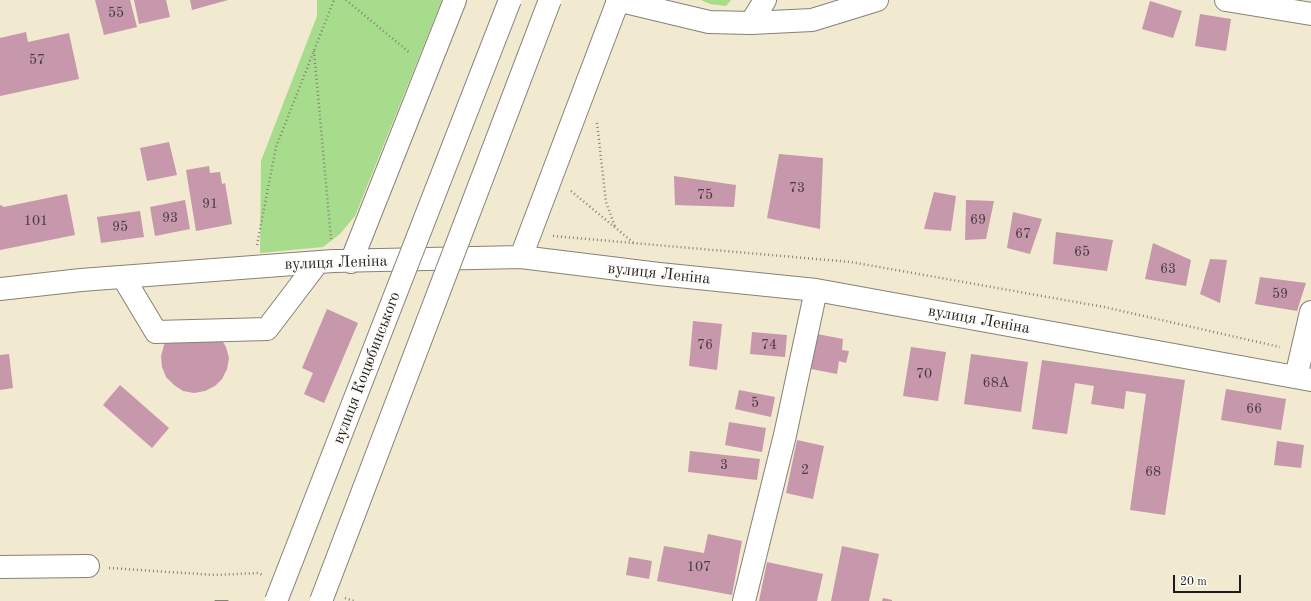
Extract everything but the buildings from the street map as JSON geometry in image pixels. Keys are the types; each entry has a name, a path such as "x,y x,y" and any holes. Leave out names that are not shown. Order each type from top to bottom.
{"street":[{"path":"123,277 156,332 267,329 334,262 429,68 455,0"},
{"name":"вулиця Коцюбинського","path":"276,601 510,0"},
{"path":"330,599 550,0"},
{"path":"521,257 617,0 709,22 751,23 812,20 877,0"},
{"path":"751,23 765,0"},
{"path":"1226,0 1311,14"},
{"name":"вулиця Леніна","path":"0,289 123,277 334,262 521,257 659,274 816,290 1304,379"},
{"path":"744,601 785,435 816,290"},
{"path":"1304,379 1302,352 1311,312"},
{"path":"0,567 88,566"}],"path":[{"path":"253,267 276,147 334,0"},
{"path":"346,0 429,68"},
{"path":"314,50 334,262"},
{"path":"596,117 606,202 615,227"},
{"path":"552,175 635,244"},
{"path":"530,234 851,262 1104,307 1302,352"},
{"path":"88,566 215,575 258,573 265,575"},
{"path":"330,599 354,601"}],"green space":[{"path":"317,0 442,0 355,216 340,234 323,247 260,253 261,161 317,16"},
{"path":"701,0 731,0 726,6 710,4"}],"tram line":[{"path":"215,601 228,601"}]}
